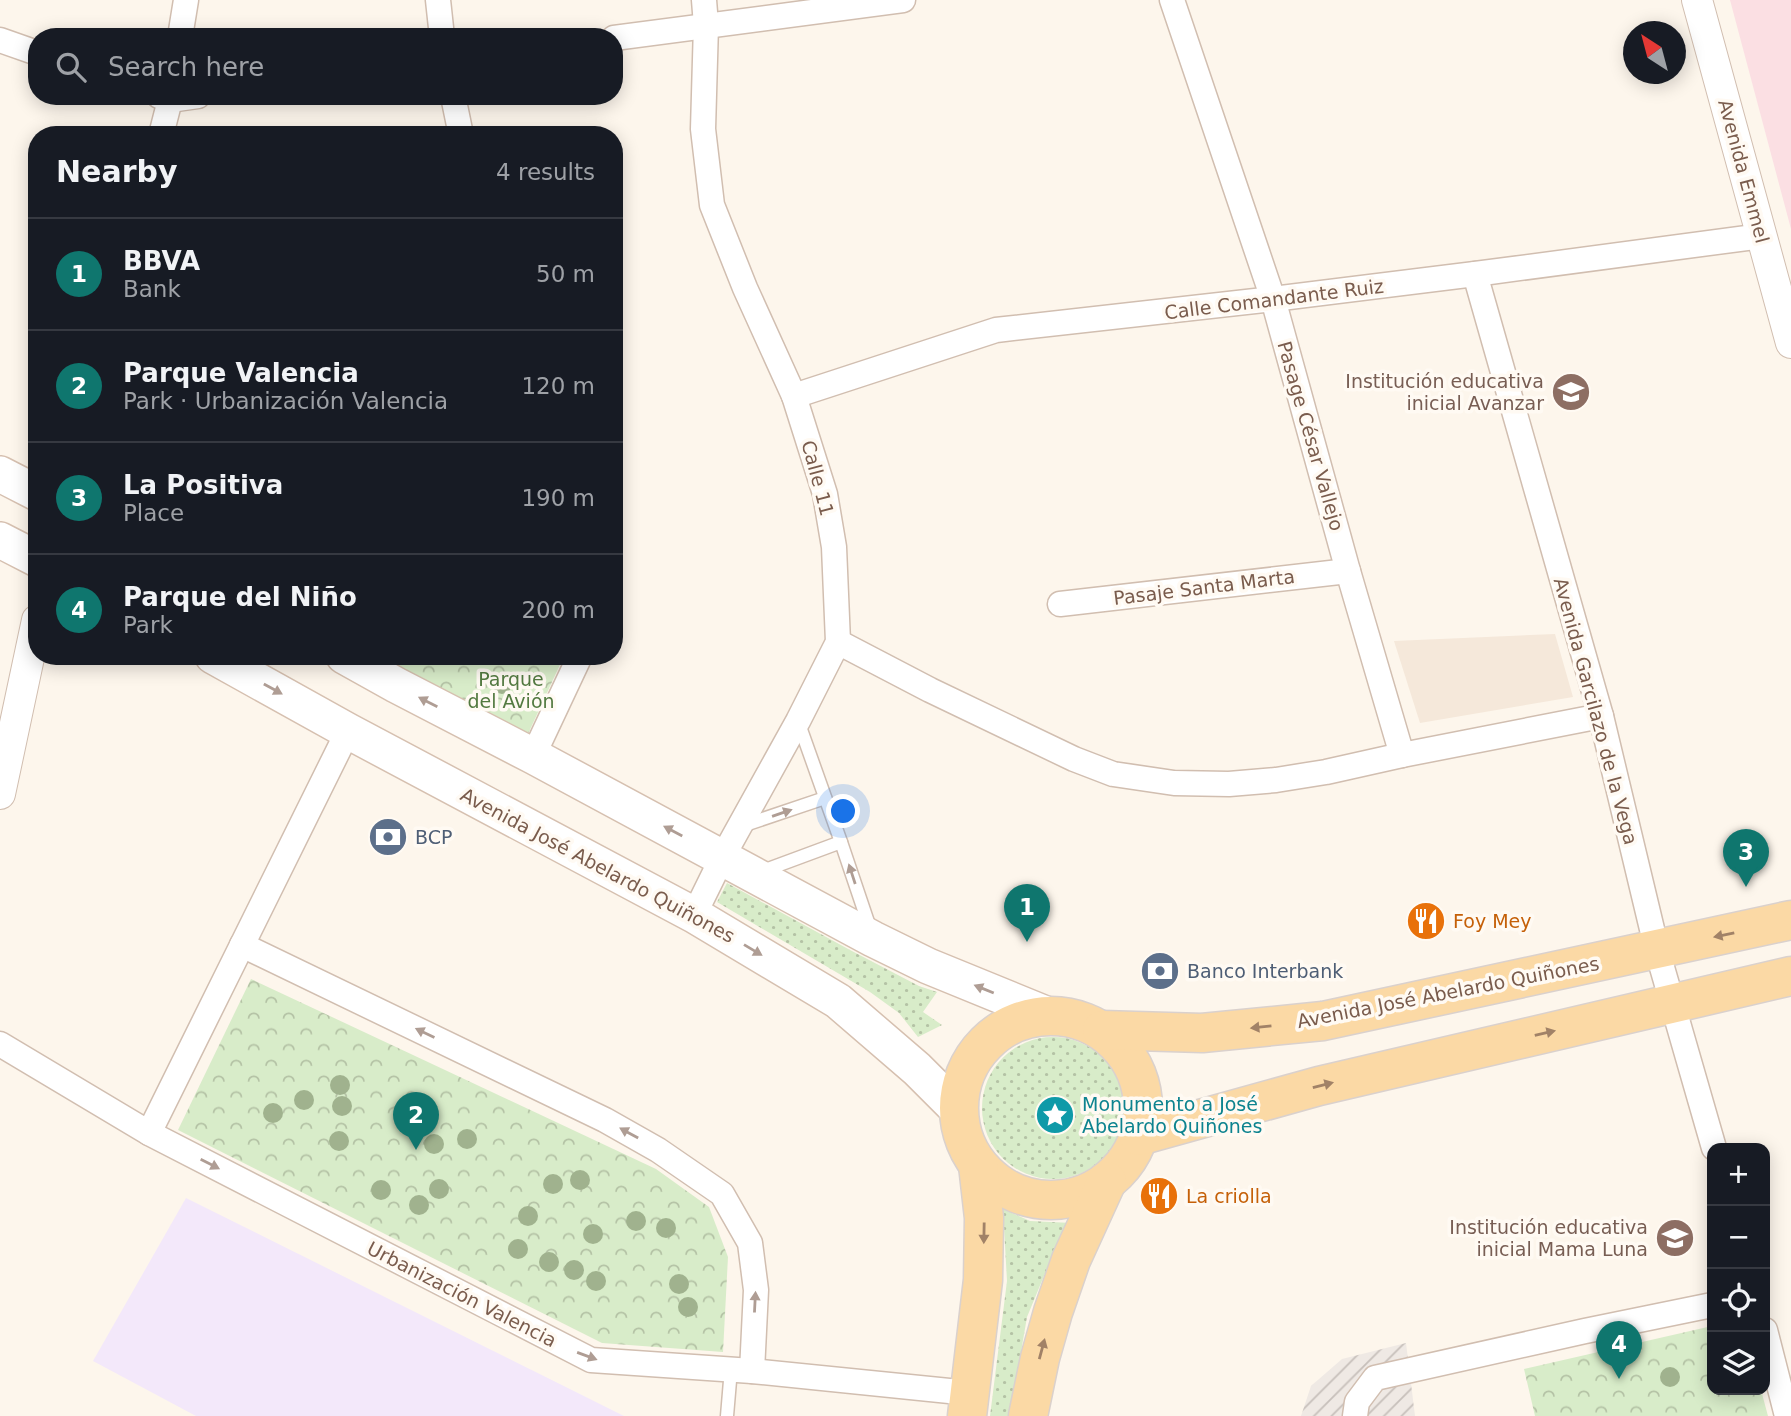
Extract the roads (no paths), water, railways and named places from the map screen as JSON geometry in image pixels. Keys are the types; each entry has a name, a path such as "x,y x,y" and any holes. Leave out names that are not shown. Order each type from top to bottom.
{"main road":[{"path":"0,474 28,488"},
{"path":"0,540 28,554"},
{"name":"Avenida José Abelardo Quiñones","path":"229,665 694,915 838,1001 917,1069 958,1110"},
{"path":"360,665 533,755 731,843 753,874 873,939 928,966 1048,1015 1076,1019 1102,1030 1119,1044 1132,1063 1141,1084 1144,1101 1139,1136 1132,1153 1107,1181 1082,1195 1053,1200 1025,1196 999,1184 978,1165 961,1130 958,1110 961,1086 970,1064 984,1044 1002,1030 1024,1020 1048,1015"},
{"name":"Avenida José Abelardo Quiñones","path":"1102,1030 1202,1033 1324,1021 1791,920"},
{"path":"1139,1136 1319,1086 1791,976"},
{"path":"968,1404 983,1280 984,1218 978,1165"},
{"path":"1028,1416 1040,1357 1053,1312 1071,1259 1107,1181"}],"street":[{"path":"181,28 186,0"},
{"path":"438,0 441,28"},
{"name":"Calle 11","path":"694,915 838,642 834,547 825,494 794,396 745,288 712,205 703,129 706,25 704,0"},
{"path":"623,37 902,0"},
{"name":"Pasage César Vallejo","path":"1172,0 1273,299 1402,755"},
{"name":"Avenida Emmel","path":"1697,0 1791,343"},
{"path":"0,40 28,50"},
{"path":"162,126 166,105"},
{"path":"455,105 459,126"},
{"name":"Calle Comandante Ruiz","path":"794,396 996,330 1273,299 1762,236"},
{"name":"Avenida Garcilazo de la Vega","path":"1475,274 1601,716 1657,950 1713,1143"},
{"name":"Pasaje Santa Marta","path":"1060,604 1348,571"},
{"path":"838,642 1074,760 1113,774 1174,783 1229,784 1276,780 1601,716"},
{"path":"0,794 28,662"},
{"path":"533,755 576,665"},
{"path":"149,1133 348,730"},
{"path":"242,945 605,1119 658,1150 722,1194 750,1243 756,1290 741,1370"},
{"name":"Urbanización Valencia","path":"0,1044 149,1133 591,1360 741,1370 968,1404"},
{"path":"1355,1416 1357,1402 1375,1378 1707,1306"},
{"path":"1766,1332 1787,1416"}],"lane":[{"path":"798,721 873,939"},
{"path":"731,843 825,797"},
{"path":"753,874 841,842"},
{"path":"727,1416 741,1370"}],"place":[{"name":"Institución educativa inicial Avanzar","path":"1571,392"},
{"name":"BCP","path":"388,837"},
{"name":"La Positiva","path":"1746,887"},
{"name":"Foy Mey","path":"1426,921"},
{"name":"BBVA","path":"1027,942"},
{"name":"Banco Interbank","path":"1160,971"},
{"name":"Monumento a José Abelardo Quiñones","path":"1055,1115"},
{"name":"Parque Valencia","path":"416,1150"},
{"name":"La criolla","path":"1159,1196"},
{"name":"Institución educativa inicial Mama Luna","path":"1675,1238"},
{"name":"Parque del Niño","path":"1619,1379"}],"park label":[{"name":"Parque del Avión","path":"511,690"}]}
